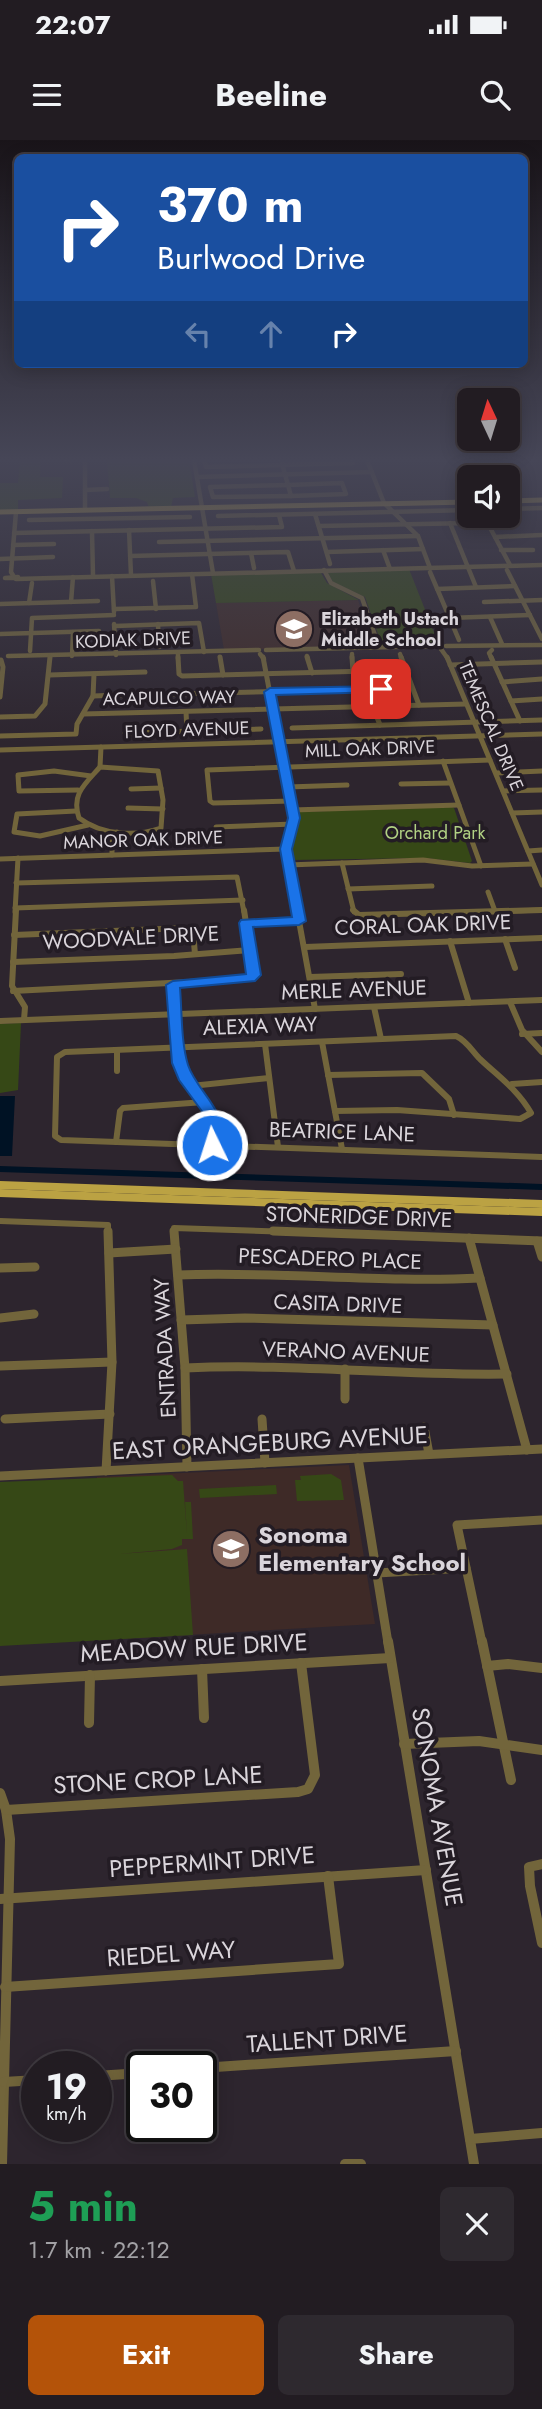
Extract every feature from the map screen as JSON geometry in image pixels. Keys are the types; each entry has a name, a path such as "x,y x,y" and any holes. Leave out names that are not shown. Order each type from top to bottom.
{"main road":[{"path":"0,1185 542,1204"},
{"path":"0,1194 542,1212"}],"street":[{"path":"13,554 9,577 33,581 52,577 430,570 542,565"},
{"path":"93,554 93,576"},
{"path":"131,575 130,556 171,554"},
{"path":"210,554 213,573"},
{"path":"251,554 254,568"},
{"path":"289,554 294,571"},
{"path":"328,554 330,565"},
{"path":"384,554 390,569"},
{"path":"425,554 459,643"},
{"path":"463,554 476,587"},
{"path":"503,554 515,586 542,639"},
{"path":"0,559 53,557"},
{"path":"170,564 170,574"},
{"path":"52,577 53,568"},
{"path":"324,570 331,583 362,598 379,648"},
{"path":"30,651 32,618 196,607 192,574"},
{"path":"112,576 116,655"},
{"path":"71,602 73,577"},
{"path":"29,603 33,581"},
{"path":"153,581 156,609"},
{"path":"437,589 515,586"},
{"path":"484,602 542,600"},
{"path":"0,604 98,601"},
{"path":"449,618 530,615"},
{"path":"489,617 502,644"},
{"path":"114,626 200,623 204,652"},
{"path":"158,624 159,647"},
{"path":"0,634 99,631"},
{"path":"72,656 73,632"},
{"name":"KODIAK DRIVE","path":"0,659 241,651 263,653 419,646 444,649 459,643 542,645"},
{"name":"TEMESCAL DRIVE","path":"444,649 542,886"},
{"path":"492,650 489,653 520,721"},
{"path":"178,653 182,676 408,670"},
{"path":"263,653 291,801 293,824 286,849 315,1009"},
{"path":"400,653 419,705"},
{"path":"352,654 353,672"},
{"path":"307,656 312,673"},
{"path":"0,717 34,716 45,704 50,657"},
{"path":"220,657 223,675"},
{"path":"3,667 9,658"},
{"path":"0,659 3,667 0,697"},
{"path":"450,665 542,662"},
{"path":"49,675 145,672"},
{"path":"0,736 76,734 77,724 93,696 94,674"},
{"path":"502,682 542,679"},
{"path":"173,694 381,689"},
{"path":"93,696 145,694"},
{"path":"511,701 542,699"},
{"name":"ACAPULCO WAY","path":"83,715 466,704"},
{"path":"373,707 380,725"},
{"path":"186,712 187,731"},
{"path":"292,728 542,720"},
{"path":"125,733 261,729"},
{"name":"FLOYD AVENUE","path":"0,752 542,736"},
{"path":"100,767 156,769 163,809 160,830 117,832 88,825 79,818 76,811 78,790 100,767 101,749"},
{"name":"MILL OAK DRIVE","path":"291,801 213,803 208,781 209,769 490,760"},
{"path":"443,761 481,866"},
{"path":"496,773 542,771"},
{"path":"78,790 19,792 18,782 20,773 64,772 92,776"},
{"path":"401,784 450,783"},
{"path":"288,787 347,785"},
{"path":"131,789 161,788"},
{"path":"503,791 542,790"},
{"path":"292,810 458,805"},
{"path":"128,808 163,809"},
{"path":"76,811 17,814 14,832 59,833 88,825"},
{"path":"512,813 542,812"},
{"path":"216,827 293,824"},
{"path":"112,855 112,842 117,832"},
{"name":"MANOR OAK DRIVE","path":"0,859 286,849"},
{"path":"528,851 542,850"},
{"path":"18,858 13,991 25,1007 24,1020"},
{"path":"288,865 423,860 481,866 542,867"},
{"path":"342,863 357,915 542,910"},
{"path":"13,991 173,985 250,978 254,975 237,877 16,883"},
{"path":"348,889 432,886"},
{"path":"488,892 495,911"},
{"path":"15,908 243,900"},
{"path":"246,923 299,921"},
{"path":"14,935 190,929 193,932 195,954"},
{"name":"CORAL OAK DRIVE","path":"304,947 542,938"},
{"path":"505,939 515,968"},
{"path":"450,941 469,1003"},
{"name":"WOODVALE DRIVE","path":"13,962 250,950"},
{"path":"310,977 401,974"},
{"path":"173,985 180,1063 214,1123 212,1145"},
{"name":"MERLE AVENUE","path":"0,1021 542,1000"},
{"path":"510,1002 522,1034 529,1044 542,1052"},
{"path":"374,1007 382,1039"},
{"path":"522,1034 542,1033"},
{"name":"ALEXIA WAY","path":"57,1139 56,1070 57,1057 60,1054 462,1037 476,1056 512,1084"},
{"path":"322,1042 342,1149"},
{"path":"264,1044 278,1147"},
{"path":"117,1050 117,1071"},
{"path":"328,1075 422,1073 449,1099 454,1115"},
{"path":"191,1086 269,1078"},
{"path":"512,1084 542,1082"},
{"path":"335,1111 397,1110 498,1118 529,1116 531,1113 527,1104 512,1084"},
{"path":"116,1142 120,1111 123,1108 204,1102"},
{"name":"BEATRICE LANE","path":"57,1139 542,1157"},
{"path":"0,1221 108,1225 112,1362 106,1471"},
{"name":"STONERIDGE DRIVE","path":"174,1228 539,1241"},
{"name":"ENTRADA WAY","path":"174,1228 185,1368 187,1466"},
{"path":"469,1238 527,1450"},
{"path":"539,1241 542,1257"},
{"path":"108,1253 176,1249"},
{"path":"0,1268 35,1267"},
{"name":"PESCADERO PLACE","path":"178,1275 224,1273 436,1280 480,1278"},
{"path":"0,1318 34,1314"},
{"name":"CASITA DRIVE","path":"181,1320 226,1318 493,1325"},
{"path":"0,1366 112,1362"},
{"name":"VERANO AVENUE","path":"185,1368 236,1365 507,1374"},
{"path":"345,1369 345,1399"},
{"path":"5,1419 110,1414"},
{"path":"262,1419 265,1463"},
{"path":"424,1427 429,1454"},
{"name":"EAST ORANGEBURG AVENUE","path":"0,1476 542,1449"},
{"name":"SONOMA AVENUE","path":"358,1458 474,2164"},
{"path":"511,1780 457,1525 542,1521"},
{"path":"377,1573 466,1568"},
{"name":"MEADOW RUE DRIVE","path":"0,1681 390,1658"},
{"name":"STONE CROP LANE","path":"6,1810 298,1792 310,1787 315,1775 301,1663"},
{"path":"487,1666 508,1664 542,1668"},
{"path":"202,1669 204,1717"},
{"path":"89,1723 90,1675"},
{"path":"404,1744 467,1740 542,1750"},
{"path":"0,1793 6,1810 10,1839 4,1898 2,2164"},
{"path":"542,1864 529,1867 530,1886 542,1943"},
{"name":"PEPPERMINT DRIVE","path":"4,1898 426,1870"},
{"name":"RIEDEL WAY","path":"5,1987 339,1964 328,1876"},
{"name":"TALLENT DRIVE","path":"217,2067 456,2051"},
{"path":"4,2082 21,2081"},
{"path":"470,2139 542,2133"},
{"path":"345,2164 360,2163"}],"shaded area":[{"name":"Elizabeth Ustach Middle School","path":"358,600 372,646 224,650 216,603"},
{"name":"Sonoma Elementary School","path":"349,1465 375,1624 100,1640 97,1477"}],"green space":[{"path":"409,569 439,645 382,645 365,597 333,582 328,573"},
{"path":"321,573 327,583 359,600 216,603 211,574"},
{"name":"Orchard Park","path":"454,808 472,861 470,863 426,858 292,860 292,844 299,812"},
{"path":"21,1023 18,1090 0,1093 0,1024"},
{"path":"331,1474 341,1480 344,1500 297,1501 295,1480 301,1480 300,1476"},
{"path":"172,1475 178,1481 183,1481 187,1535 185,1502 191,1502 193,1539 182,1539 182,1545 172,1549 119,1554 187,1549 193,1635 0,1646 0,1482"},
{"path":"276,1485 277,1494 200,1498 199,1489"}],"water":[{"path":"0,1096 15,1096 12,1156 0,1156"}],"waterway":[{"path":"0,1169 542,1187"}],"place":[{"name":"Elizabeth Ustach Middle School","path":"294,629"},
{"name":"Sonoma Elementary School","path":"231,1549"}],"route":[{"path":"212,1145 215,1130 212,1114 187,1080 178,1056 173,985 250,978 254,975 246,923 299,921 286,849 294,818 270,692 381,689"}]}
